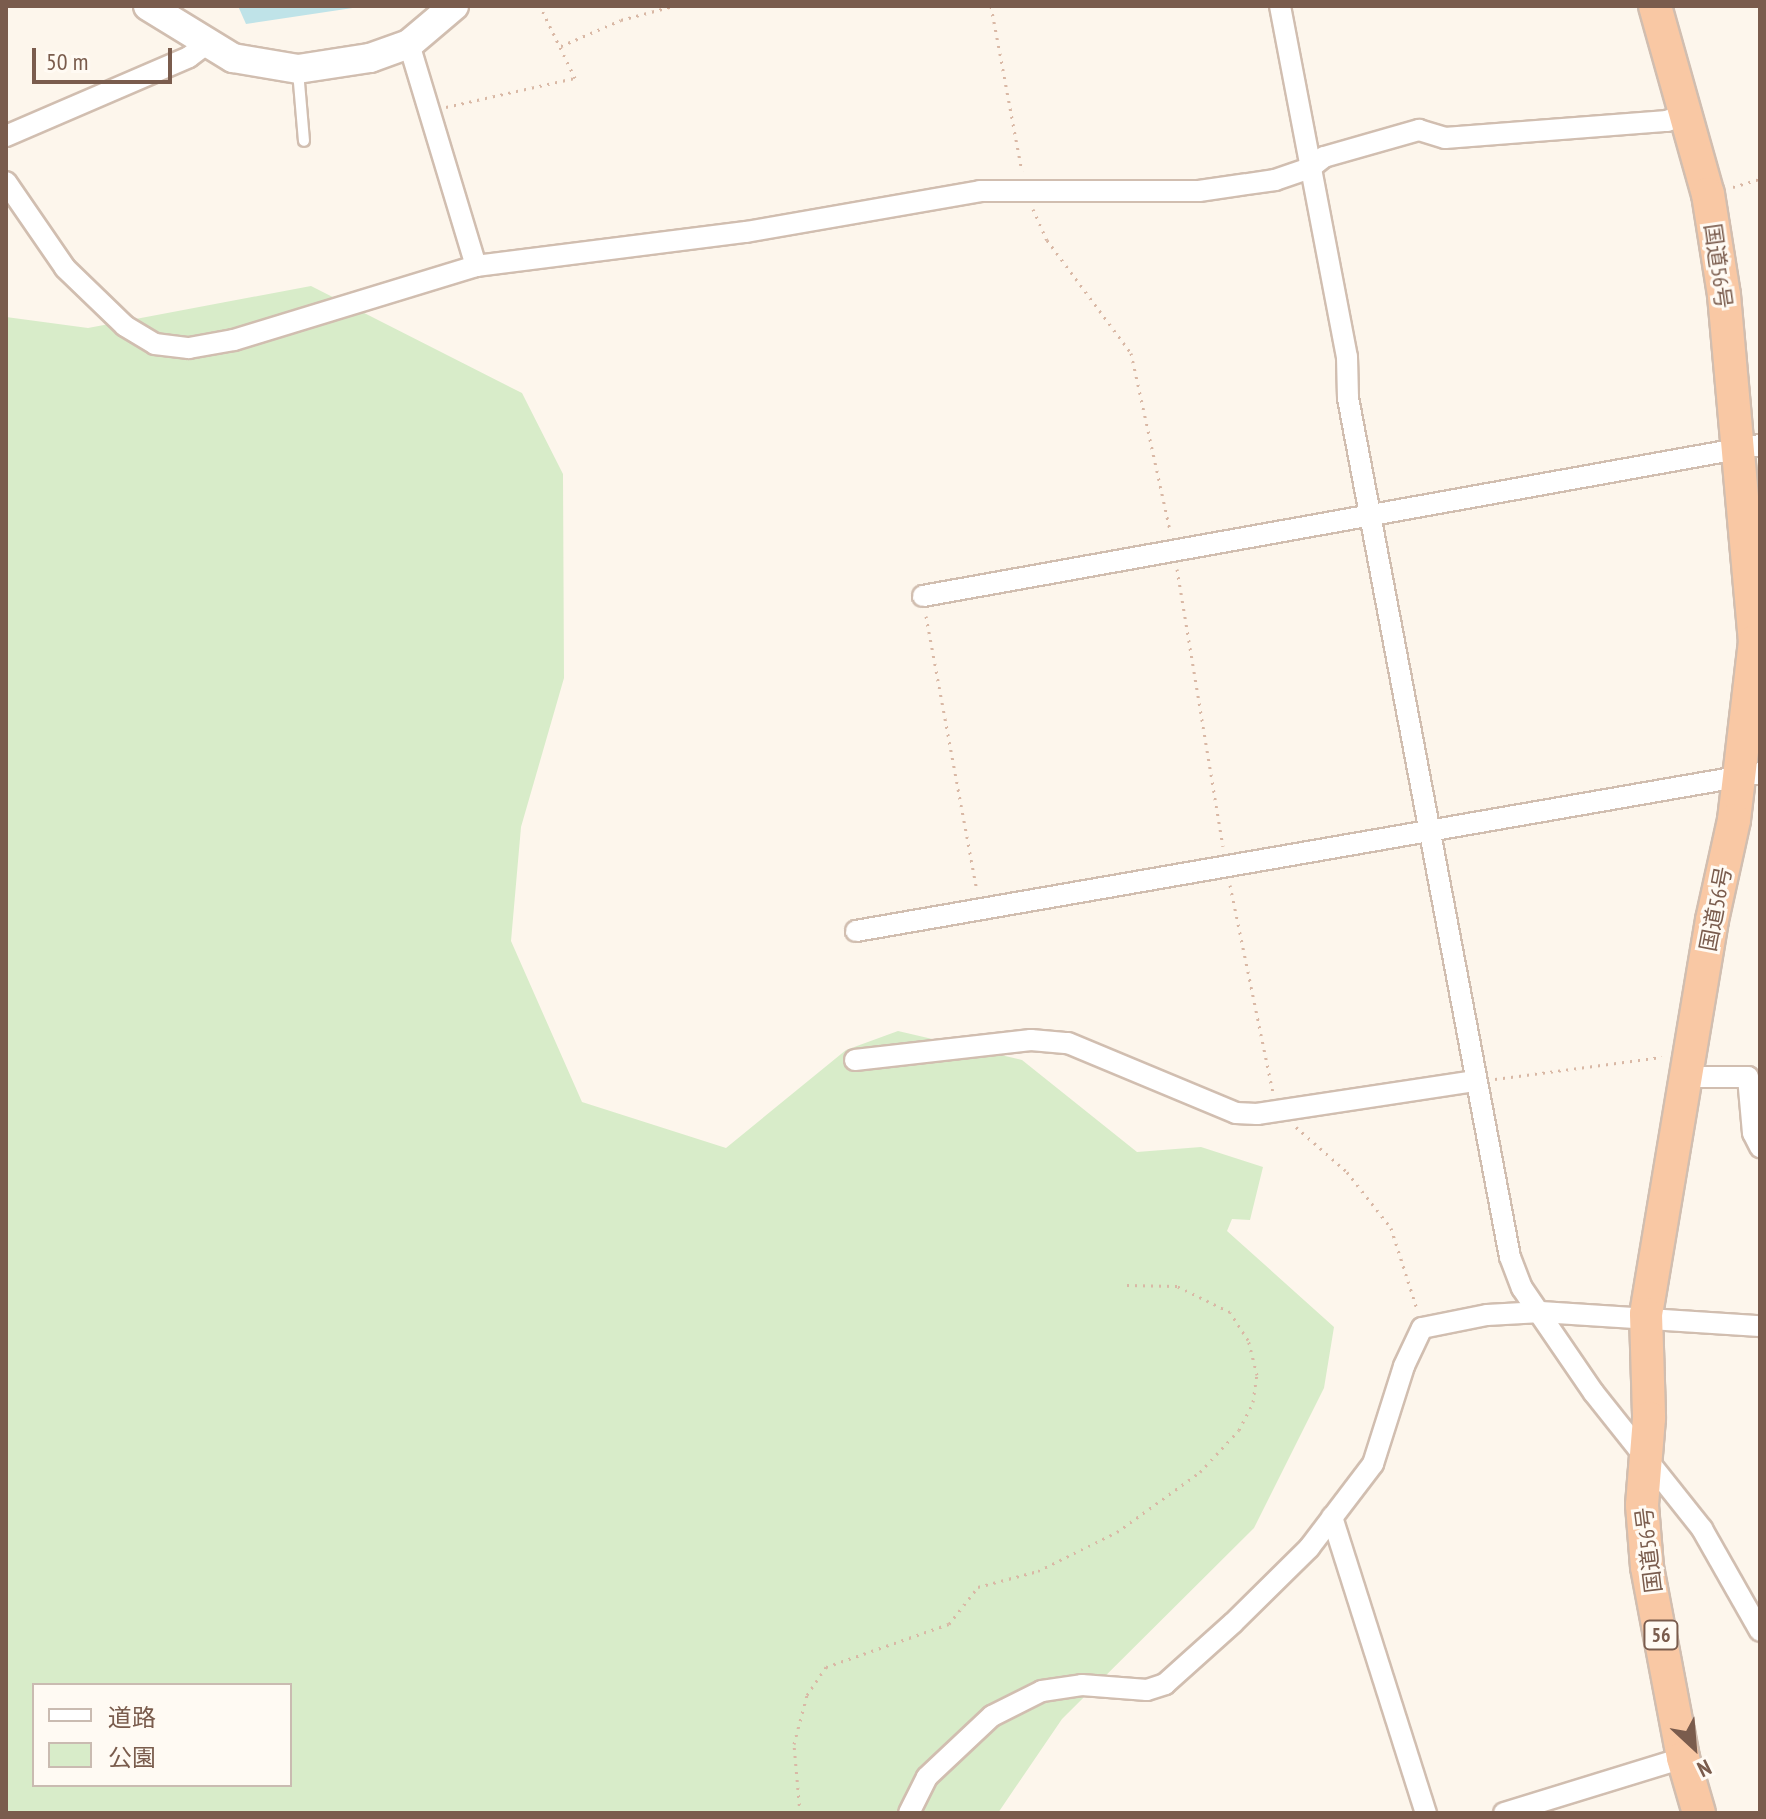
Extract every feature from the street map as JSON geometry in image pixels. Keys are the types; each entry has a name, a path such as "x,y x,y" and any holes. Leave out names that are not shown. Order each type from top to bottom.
{"highway":[{"name":"国道56号","path":"1655,6 1688,112 1722,281 1750,447 1755,641 1749,774 1734,820 1646,1314 1646,1454 1642,1505 1647,1567 1683,1758 1699,1813"}],"main road":[{"path":"148,6 205,45 233,58 298,69 370,58 409,44 454,6"}],"street":[{"path":"1280,6 1347,357 1348,398 1510,1257 1522,1288 1594,1393 1646,1454 1702,1529 1760,1631"},
{"path":"409,44 476,266"},
{"path":"6,136 189,57 205,45"},
{"path":"6,182 65,268 125,326 155,344 189,348 234,340 476,266 746,232 980,191 1199,191 1275,180 1310,168 1324,157 1419,130 1445,138 1667,121 1688,112"},
{"path":"923,596 1750,447"},
{"path":"856,931 1428,827 1749,774"},
{"path":"855,1060 1031,1040 1068,1043 1236,1113 1278,1112 1476,1081"},
{"path":"1688,1065 1748,1077 1753,1133 1760,1147"},
{"path":"909,1813 927,1777 992,1716 1042,1691 1082,1685 1147,1690 1165,1684 1298,1558 1373,1464 1404,1366 1422,1328 1487,1315 1541,1312 1646,1314 1729,1327 1760,1326"},
{"path":"1332,1517 1426,1813"},
{"path":"1504,1813 1683,1758"}],"lane":[{"path":"298,69 304,141"}],"path":[{"path":"429,110 575,78 540,6"},
{"path":"561,46 621,20 673,6"},
{"path":"991,6 1025,191 1047,240 1131,353 1174,550 1226,865 1278,1112 1347,1172 1391,1228 1422,1328"},
{"path":"923,596 980,909"},
{"path":"1476,1081 1688,1065"},
{"path":"800,1813 794,1744 807,1695 826,1667 949,1624 978,1587 1038,1571 1117,1532 1200,1472 1239,1430 1253,1402 1257,1375 1248,1340 1230,1312 1177,1286 1126,1285"}],"green space":[{"path":"311,286 522,393 563,474 564,678 521,827 511,941 582,1102 726,1148 846,1050 898,1031 1022,1060 1137,1152 1201,1147 1263,1167 1250,1220 1232,1219 1227,1231 1334,1327 1324,1388 1254,1528 1062,1719 998,1813 6,1813 6,317 88,328"}],"water":[{"path":"238,6 366,6 246,24"}]}
